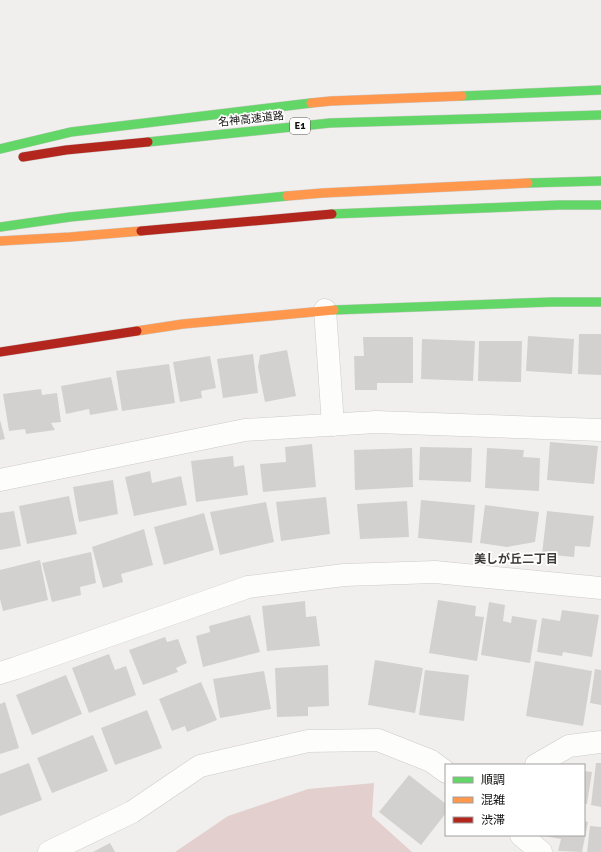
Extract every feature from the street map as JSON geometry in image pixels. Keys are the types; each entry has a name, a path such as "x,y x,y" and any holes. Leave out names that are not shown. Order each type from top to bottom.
{"main road":[{"path":"0,149 71,132 331,101 601,90"},
{"name":"名神高速道路","path":"15,158 66,150 330,123 601,115"},
{"path":"0,227 70,217 323,193 563,181 601,181"},
{"path":"0,241 70,237 328,214 559,205 601,205"},
{"path":"0,352 183,324 325,310 544,302 601,302"}],"street":[{"path":"325,310 334,424"},
{"path":"0,480 245,430 376,422 601,430"},
{"path":"0,673 248,588 344,575 435,572 601,588"},
{"path":"49,852 132,812 200,766 308,742 378,740 431,761 445,771"},
{"path":"538,764 569,746 601,742"},
{"path":"523,836 541,852"}],"shaded area":[{"path":"374,783 372,816 412,852 175,852 228,816 308,789"}],"building":[{"path":"579,334 601,334 601,375 578,374"},
{"path":"528,336 574,339 572,374 526,371"},
{"path":"363,337 413,337 413,383 377,383 377,390 355,390 354,356 364,356"},
{"path":"422,339 475,341 473,381 421,379"},
{"path":"479,341 522,341 521,382 478,381"},
{"path":"287,350 296,396 265,402 258,367 260,355"},
{"path":"253,354 258,393 223,398 217,359"},
{"path":"210,356 216,388 201,391 202,398 180,402 173,362"},
{"path":"169,364 175,403 122,411 116,371"},
{"path":"111,377 118,410 90,415 89,409 66,414 61,386"},
{"path":"41,389 42,395 57,393 61,422 51,423 55,430 26,434 25,429 9,431 3,394"},
{"path":"0,420 5,439 0,440"},
{"path":"550,442 598,446 594,484 547,480"},
{"path":"312,444 316,487 263,492 260,464 286,462 285,447"},
{"path":"420,447 472,448 471,482 419,480"},
{"path":"412,448 413,487 355,490 354,450"},
{"path":"487,448 524,450 523,457 540,458 539,491 485,488"},
{"path":"233,456 234,467 244,465 248,495 196,502 191,461"},
{"path":"150,471 152,483 181,476 187,505 134,516 125,477"},
{"path":"113,480 118,514 79,522 73,487"},
{"path":"69,496 77,534 27,544 19,506"},
{"path":"326,497 330,534 281,541 276,502"},
{"path":"421,500 475,505 472,543 418,538"},
{"path":"407,501 409,537 360,539 357,504"},
{"path":"266,502 274,542 220,555 210,512"},
{"path":"485,505 539,512 535,542 507,547 480,543"},
{"path":"14,511 21,546 0,550 0,513"},
{"path":"547,511 594,516 590,547 575,546 574,557 542,554"},
{"path":"204,513 214,550 164,565 154,527"},
{"path":"144,529 153,565 121,574 123,582 103,588 92,547"},
{"path":"91,552 96,583 80,587 81,595 52,602 42,563"},
{"path":"40,560 48,600 3,611 0,599 0,570"},
{"path":"438,600 476,606 475,616 484,617 477,661 429,653"},
{"path":"305,601 306,617 316,616 320,646 267,651 262,606"},
{"path":"489,602 505,605 503,621 511,623 512,616 537,620 530,663 481,655"},
{"path":"562,610 599,615 592,657 563,652 562,656 537,652 542,618 560,621"},
{"path":"250,615 260,652 203,667 196,636 210,632 209,626"},
{"path":"165,637 167,642 178,639 187,663 176,668 178,672 143,685 129,650"},
{"path":"109,654 115,670 126,666 136,695 89,713 72,668"},
{"path":"375,660 423,668 415,713 368,705"},
{"path":"535,661 592,671 583,726 526,716"},
{"path":"328,665 329,706 308,707 308,716 277,717 275,668"},
{"path":"595,669 601,670 601,705 590,703"},
{"path":"425,670 469,675 464,721 419,715"},
{"path":"264,671 271,709 220,718 213,679"},
{"path":"66,675 82,714 32,735 16,695"},
{"path":"201,682 217,720 187,732 185,726 172,731 159,699"},
{"path":"5,702 19,748 0,754 0,704"},
{"path":"147,710 162,748 115,765 101,728"},
{"path":"93,735 108,771 52,793 37,758"},
{"path":"29,763 42,800 0,816 0,774"},
{"path":"596,763 601,763 601,807 591,805"},
{"path":"585,771 592,772 587,804 585,804"},
{"path":"409,775 445,803 445,814 421,845 379,812"},
{"path":"585,821 588,822 582,852 558,851 561,839 544,836 585,836"},
{"path":"590,826 601,827 601,852 587,852"},
{"path":"110,843 115,852 93,852"}],"traffic: fast":[{"path":"462,96 601,90"},
{"path":"0,149 71,132 311,103"},
{"path":"148,142 330,123 601,115"},
{"path":"528,183 601,181"},
{"path":"0,227 70,217 287,196"},
{"path":"332,214 559,205 601,205"},
{"path":"334,310 552,302 601,302"}],"traffic: slow":[{"path":"311,103 462,96"},
{"path":"287,196 528,183"},
{"path":"0,241 141,231"},
{"path":"137,331 183,324 334,310"}],"traffic: jam":[{"path":"23,157 66,150 148,142"},
{"path":"141,231 332,214"},
{"path":"0,352 137,331"}],"district":[{"name":"美しが丘二丁目","path":"516,559"}]}
